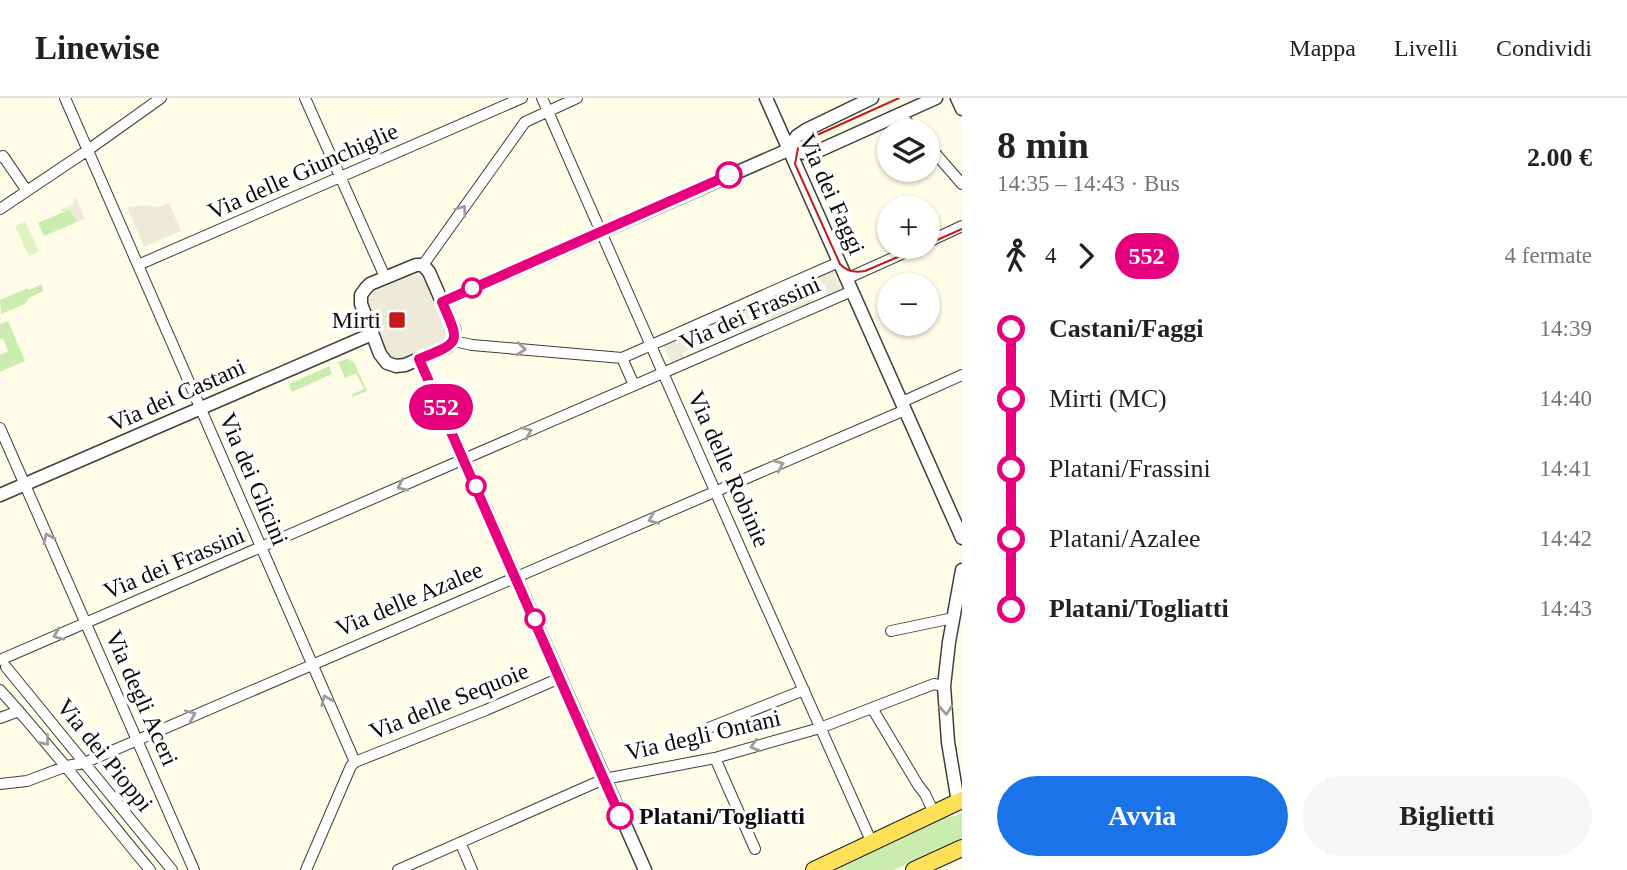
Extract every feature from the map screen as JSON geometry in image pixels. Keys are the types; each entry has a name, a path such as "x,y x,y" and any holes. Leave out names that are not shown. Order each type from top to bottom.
{"main road":[{"path":"814,870 833,865 960,801"},
{"path":"914,870 961,850"}],"street":[{"name":"Via dei Glicini","path":"65,98 355,762"},
{"path":"0,209 161,98"},
{"path":"305,98 385,277"},
{"name":"Via delle Giunchiglie","path":"138,265 522,98"},
{"name":"Via delle Robinie","path":"542,98 872,843"},
{"path":"422,265 429,272 454,329 454,341 450,346 402,366 393,366 381,356 360,304 360,297 368,286 385,277 422,265 525,122 577,98"},
{"name":"Via dei Faggi","path":"766,98 962,538"},
{"path":"788,150 797,136 806,130 872,98"},
{"path":"442,302 788,150 815,152 936,98"},
{"path":"957,98 962,109"},
{"path":"900,114 904,119"},
{"path":"0,158 3,156 27,191"},
{"path":"940,159 962,184"},
{"path":"940,236 962,226"},
{"name":"Via dei Frassini","path":"846,279 890,259"},
{"name":"Via dei Frassini","path":"622,358 839,262"},
{"name":"Via dei Frassini","path":"3,664 86,624 852,291"},
{"name":"Via dei Castani","path":"0,495 372,334"},
{"path":"454,341 472,345 622,358 634,385"},
{"path":"419,359 645,870"},
{"name":"Via delle Azalee","path":"0,784 27,781 84,763 716,492 904,406 962,375"},
{"name":"Via degli Aceri","path":"0,428 194,870"},
{"path":"960,801 948,742 944,686 956,641 953,618 962,570"},
{"path":"891,631 953,618"},
{"name":"Via dei Pioppi","path":"3,664 172,870"},
{"name":"Via delle Sequoie","path":"355,762 560,678"},
{"name":"Via degli Ontani","path":"400,870 604,779 715,758 820,728 934,684 944,686"},
{"name":"Via dei Pioppi","path":"0,690 69,769 150,870"},
{"path":"706,729 804,690"},
{"path":"872,708 934,813"},
{"path":"0,718 19,711"},
{"path":"715,758 755,849"},
{"path":"306,870 355,762"},
{"path":"463,849 472,870"}],"green space":[{"path":"70,209 77,222 44,236 38,223"},
{"path":"25,222 39,251 29,256 15,226"},
{"path":"42,284 43,291 29,298 25,304 1,314 0,300"},
{"path":"8,321 25,361 0,372 0,355 8,351 3,338 0,339 0,324"},
{"path":"347,359 354,362 367,391 352,397 351,395 364,389 356,373 345,378 338,362"},
{"path":"329,366 332,374 292,392 289,384"},
{"path":"962,813 962,838 894,870 836,870 940,819"}],"shaded area":[{"path":"76,198 85,219 77,222 70,209 64,212 59,210 70,206"},
{"path":"169,203 181,231 144,247 127,207 158,207"},
{"path":"833,270 843,291 827,299 826,286 820,280 811,281 807,285 812,288 812,293 800,286"},
{"path":"413,275 426,280 447,335 441,342 402,359 396,359 388,354 368,298 376,290"},
{"path":"792,289 811,300 804,310 746,335 741,327 702,345 704,352 700,354 696,347 682,353 685,361 673,365 671,363 665,343 674,338 677,343 691,337 692,331 695,336 725,323 723,316 782,291","holes":["781,299 785,306 759,323 752,308 766,301 768,304"]}],"tram line":[{"path":"893,259 865,271 845,269 840,264 795,164 798,148 806,140 899,98"},
{"path":"940,239 962,229"}],"bus line":[{"name":"552","path":"620,816 419,359 450,346 454,341 454,329 442,302 729,175"}],"place":[{"name":"Mirti","path":"397,320"},
{"name":"Platani/Togliatti","path":"620,816"}]}
